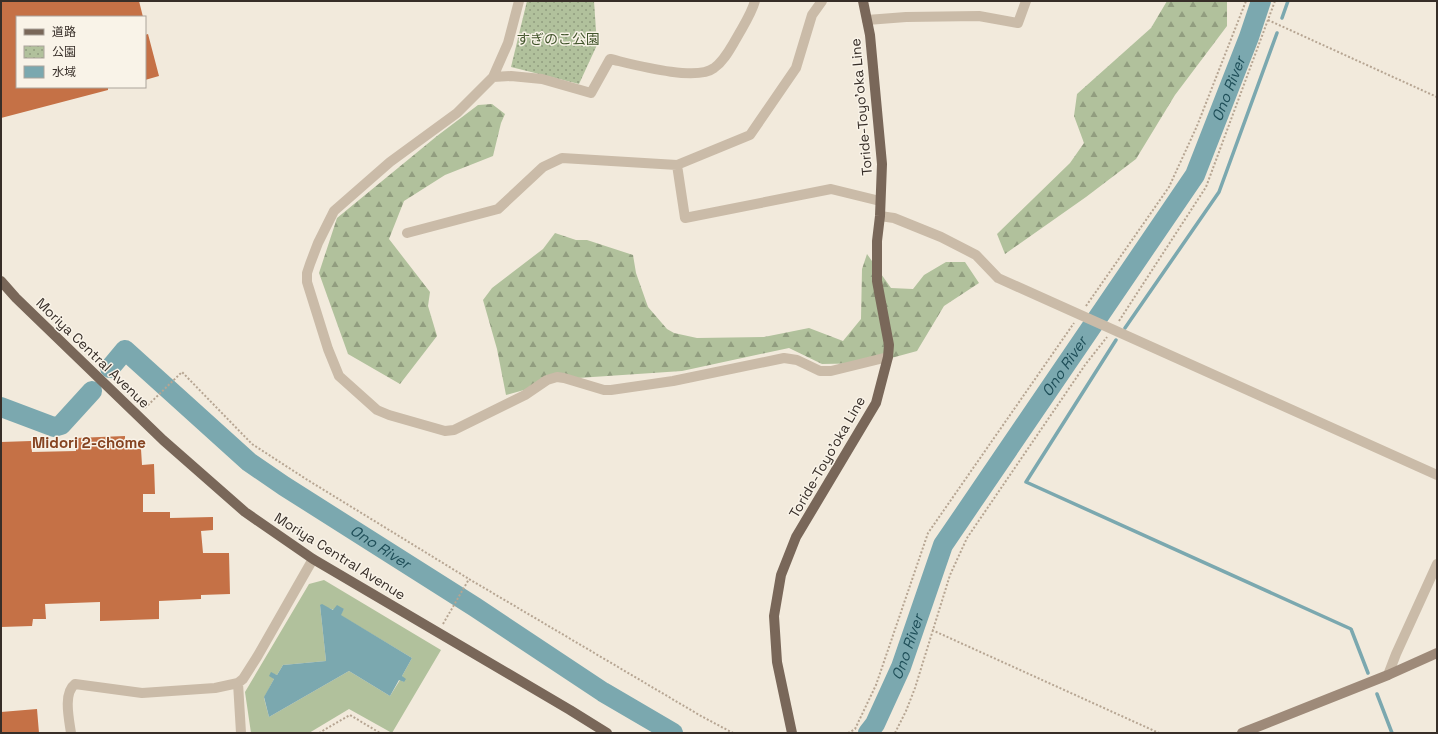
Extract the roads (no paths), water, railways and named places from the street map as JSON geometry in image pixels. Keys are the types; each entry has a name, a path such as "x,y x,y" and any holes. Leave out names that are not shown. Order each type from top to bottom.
{"main road":[{"name":"Toride-Toyo'oka Line","path":"792,733 777,662 774,616 781,575 796,537 876,403 888,357 889,345 877,281 877,241 880,216 882,164 870,35 863,1"},
{"name":"Moriya Central Avenue","path":"1,281 16,298 163,440 245,512 313,559 607,733"}],"street":[{"path":"519,1 508,43 493,77 457,113 390,162 334,211 318,243 307,273 307,282 328,349 339,376 378,410 445,431 454,430 525,395 547,380 557,377 604,390 611,390 673,381 784,358 797,360 820,371 831,371 888,357"},
{"path":"493,77 511,76 542,79 591,93 610,59 678,73 697,74 713,69 728,52 750,16 755,1"},
{"path":"407,233 498,209 543,167 562,158 677,166 750,135 796,68 812,15 822,1"},
{"path":"867,20 906,17 978,16 1018,23 1026,1"},
{"path":"677,166 685,218 830,189 880,201"},
{"path":"880,216 894,218 941,237 976,255 998,278 1437,475"},
{"path":"71,733 68,694 70,688 75,684 142,693 215,688 238,683 243,679 313,559"},
{"path":"1388,675 1437,564"},
{"path":"1242,733 1388,675 1437,653"},
{"path":"238,683 241,733"}],"water":[{"path":"322,604 333,610 337,605 344,609 341,615 412,658 402,676 406,679 404,682 399,680 390,696 349,671 269,717 264,697 274,679 269,676 271,672 277,675 283,665 326,661 320,605"}],"waterway":[{"name":"Ono River","path":"868,733 875,724 901,667 943,545 1195,175 1249,37 1261,1"},
{"path":"1282,18 1288,1"},
{"path":"1125,328 1219,192 1277,33"},
{"path":"1116,340 1026,482 1351,629 1368,673"},
{"name":"Ono River","path":"110,368 125,350 249,462 284,486 475,607 603,692 673,733"},
{"name":"Ono River","path":"1,407 54,427 61,425 92,391"},
{"path":"1377,694 1392,733"}],"district":[{"name":"Midori 2-chome","path":"89,443"}],"park label":[{"name":"すぎのこ公園","path":"558,39"}]}
